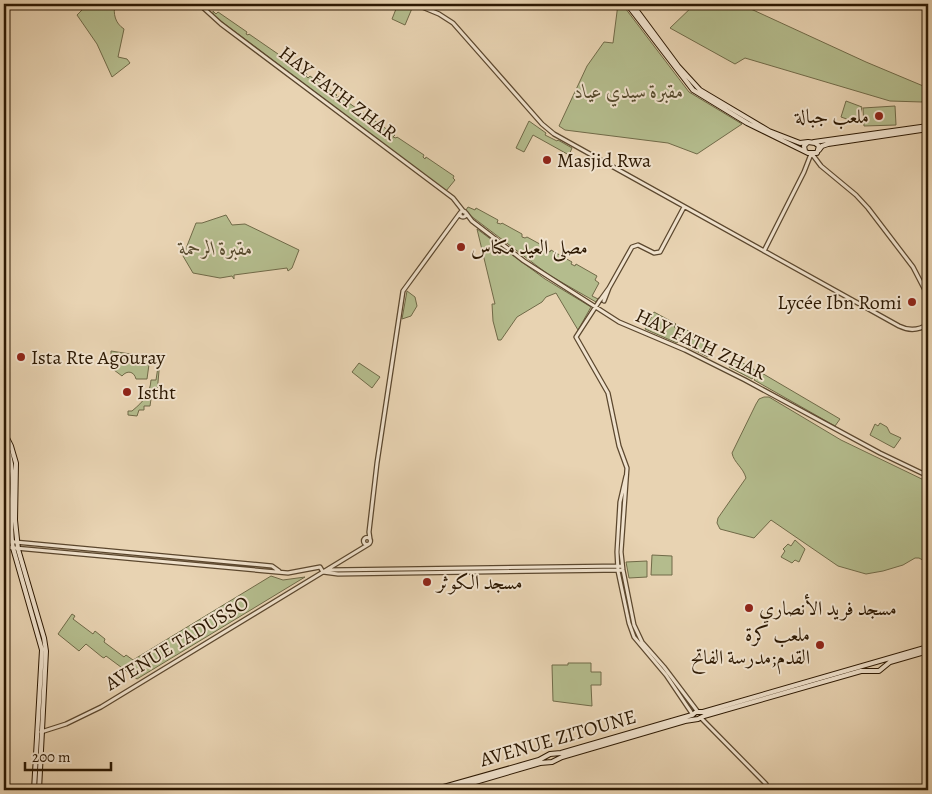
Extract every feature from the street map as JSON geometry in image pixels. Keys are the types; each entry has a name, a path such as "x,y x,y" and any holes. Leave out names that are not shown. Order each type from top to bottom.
{"main road":[{"path":"627,4 677,67 693,84 718,104 767,134 808,153 819,151 822,146 828,144 928,127"},
{"path":"632,4 677,67"},
{"path":"718,104 776,134 800,142 928,127"},
{"path":"810,142 818,145 819,151"},
{"path":"808,153 804,146 810,142"},
{"path":"4,432 13,459 15,548 42,646 39,790"},
{"path":"4,441 13,459"},
{"name":"AVENUE ZITOUNE","path":"697,715 928,647"},
{"path":"882,668 882,663 876,661 872,666 874,670 879,671 890,662 928,651"},
{"name":"AVENUE ZITOUNE","path":"433,790 539,760 550,755 861,670 874,670"},
{"name":"AVENUE ZITOUNE","path":"448,790 696,720 697,715"},
{"path":"34,790 40,732"},
{"path":"548,761 546,758 550,755 555,756 554,760"}],"street":[{"name":"HAY FATH ZHAR","path":"199,4 216,20 452,198 460,206 463,213"},
{"path":"415,4 439,14 453,23 546,128 567,142 898,326 916,330 928,324"},
{"path":"819,151 820,164"},
{"path":"764,251 808,164 808,153"},
{"path":"808,153 868,208 913,268 928,296"},
{"path":"808,164 813,161 820,164"},
{"path":"684,207 660,252 654,254 638,245 632,248 602,300 576,337 608,393 619,446 627,472 620,568 633,621 640,637 697,715 766,784 760,790"},
{"path":"463,213 464,218"},
{"path":"463,213 472,221"},
{"path":"364,542 369,544 370,539 369,532 377,463 404,291 463,213"},
{"path":"456,221 464,218 472,221"},
{"name":"HAY FATH ZHAR","path":"472,221 524,261 619,322 685,350 880,453 928,476"},
{"path":"362,549 369,532"},
{"path":"365,538 370,539"},
{"path":"4,542 272,566 279,572"},
{"name":"AVENUE TADUSSO","path":"40,732 72,721 101,706 369,544"},
{"path":"4,548 294,573 320,567 323,572 338,574 620,568"},
{"path":"327,570 620,568"}],"green space":[{"path":"81,4 115,4 115,18 124,29 118,57 127,59 130,63 112,77 97,44 77,15 83,9"},
{"path":"398,4 413,6 405,25 392,19"},
{"name":"مقبرة سيدي عياد","path":"618,4 622,4 689,92 742,124 697,154 668,143 565,130 559,126 587,66 604,42 613,43"},
{"path":"695,4 740,4 866,62 928,88 922,102 890,101 745,58 735,64 670,28"},
{"path":"213,11 216,14 218,12 247,32 246,34 249,34 278,54 277,56 281,56 307,74 308,78 310,76 337,95 335,97 339,96 366,115 364,117 368,116 395,135 393,137 397,137 424,155 425,159 426,157 454,176 455,180 446,191 213,15"},
{"path":"846,101 862,107 858,123 841,117"},
{"name":"ملعب جبالة","path":"895,106 896,125 864,126 863,108"},
{"path":"529,121 546,133 545,135 572,148 569,155 533,135 524,152 516,148"},
{"path":"468,207 475,210 476,208 498,220 497,223 502,223 522,234 522,237 527,237 547,248 546,250 550,252 551,250 572,262 571,264 575,266 576,264 597,276 595,280 599,283 592,296 598,299 596,302 549,275 471,216 466,210"},
{"name":"مقبرة الرحمة","path":"226,215 232,225 245,224 299,250 292,268 288,271 287,268 234,275 234,279 232,276 220,278 193,273 183,256 196,223 202,223"},
{"path":"477,229 545,279 591,307 578,330 556,293 546,297 542,302 517,317 501,340 498,340 493,321 492,304 495,304"},
{"path":"407,291 415,297 417,306 411,316 402,319"},
{"path":"654,312 676,324 674,327 678,329 680,326 702,339 701,342 713,347 708,357 688,347 693,338 689,335 687,337 682,334 677,343 645,329"},
{"path":"111,351 150,357 147,379 136,379 134,374 130,372 122,376 114,370 116,361 113,360"},
{"path":"734,358 757,371 752,379 729,367"},
{"path":"159,360 157,393 152,392 150,406 144,406 144,410 139,410 137,416 128,415 128,411 132,411 146,397 151,380 156,380"},
{"path":"359,363 380,377 372,388 352,372"},
{"path":"760,372 840,419 835,426 754,380"},
{"path":"769,397 841,440 928,482 928,563 915,558 903,565 866,574 838,566 771,520 754,538 720,529 717,523 718,518 746,478 732,453 756,404 759,399"},
{"path":"880,423 887,427 890,433 901,438 894,448 870,435 875,424 878,426"},
{"path":"795,540 805,549 799,562 795,560 792,563 781,557 785,551 783,549 788,544 791,546"},
{"path":"652,555 672,556 672,575 651,575"},
{"path":"647,561 647,577 629,578 626,562"},
{"path":"271,576 283,580 305,577 137,679 106,656 102,657 86,644 79,651 58,634 72,614 75,616 73,619 93,634 95,631 105,639 104,642 124,657 126,655 133,660"},
{"path":"568,663 591,663 591,672 601,672 601,685 591,685 592,706 553,701 552,665 568,665"}],"place":[{"name":"ملعب جبالة","path":"879,116"},
{"name":"Masjid Rwa","path":"547,160"},
{"name":"مصلى العيد مكناس","path":"461,247"},
{"name":"Lycée Ibn Romi","path":"912,302"},
{"name":"Ista Rte Agouray","path":"21,357"},
{"name":"Istht","path":"127,392"},
{"name":"مسجد الكوثر","path":"427,582"},
{"name":"مسجد فريد الأنصاري","path":"749,608"},
{"name":"ملعب كرة القدم;مدرسة الفاتح","path":"820,645"}]}
